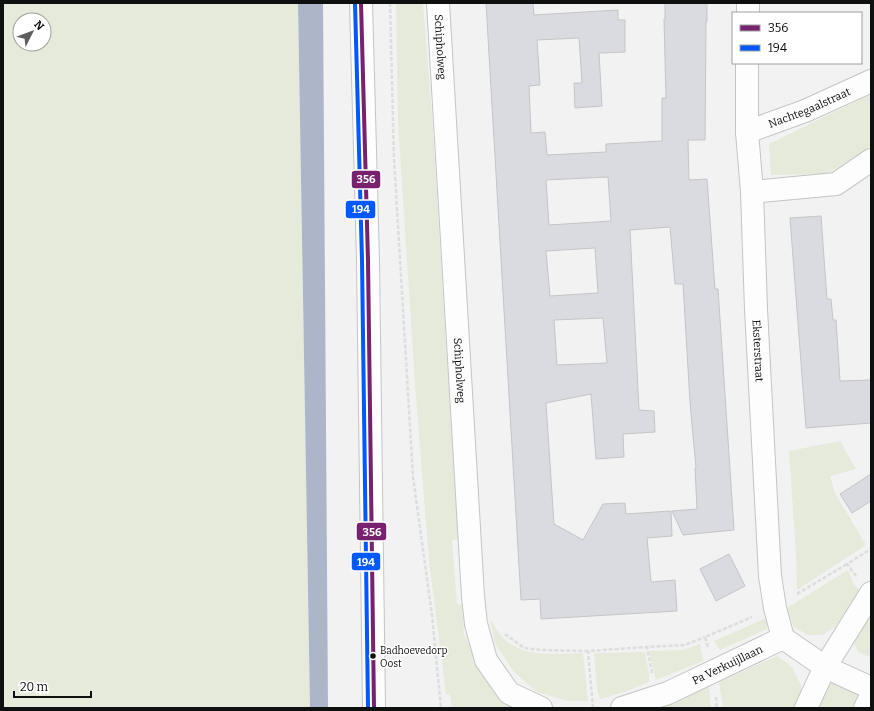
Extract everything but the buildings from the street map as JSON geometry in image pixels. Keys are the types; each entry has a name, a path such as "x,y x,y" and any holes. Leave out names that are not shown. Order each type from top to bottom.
{"street":[{"path":"361,3 368,268 374,708"},
{"name":"Schipholweg","path":"438,3 472,588 476,624 486,660 509,693 541,708"},
{"name":"Eksterstraat","path":"747,64 747,132 752,192 756,309 770,576 775,608 783,638"},
{"name":"Nachtegaalstraat","path":"747,132 805,111 871,80"},
{"path":"752,192 836,184 871,160"},
{"path":"806,708 825,667 871,594"},
{"path":"783,638 825,667 871,688"},
{"name":"Pa Verkuijllaan","path":"622,708 668,693 783,638"},
{"path":"865,708 871,696"}],"path":[{"path":"390,3 394,159 413,477 432,615 441,708"},
{"path":"775,608 871,549"},
{"path":"847,564 871,594"},
{"path":"502,628 505,635 524,648 542,650 588,651 686,645 705,637"},
{"path":"647,647 656,697"},
{"path":"588,651 593,708"}],"green space":[{"path":"3,3 298,3 310,708 3,708"},
{"path":"396,3 423,3 432,116 458,539 452,540 457,604 462,605 464,634 475,658 517,708 452,708 450,695 446,694 429,561 415,384 398,121"},
{"path":"871,94 871,146 827,174 771,175 769,144"},
{"path":"840,441 856,469 830,476 835,493 866,545 797,590 789,451"},
{"path":"848,570 854,585 860,590 835,627 822,635 808,635 794,627 787,608"},
{"path":"871,612 870,657 858,652 854,643"},
{"path":"766,618 767,629 720,650 714,641"},
{"path":"490,619 503,638 517,648 545,654 583,653 588,701 568,701 537,692 513,671 495,643"},
{"path":"700,644 703,661 656,680 649,651 683,650"},
{"path":"645,652 649,682 627,691 600,699 597,689 594,653"},
{"path":"777,656 792,667 802,688 794,708 723,708 719,682"},
{"path":"842,678 860,694 854,708 819,708 830,683"},
{"path":"709,686 711,708 659,708"}],"water":[{"path":"298,3 323,3 328,708 310,708"}],"transit line":[{"name":"194","path":"355,3 362,260 368,708"},
{"name":"356","path":"361,3 368,260 374,708"}],"place":[{"name":"Badhoevedorp Oost","path":"373,656"}]}
